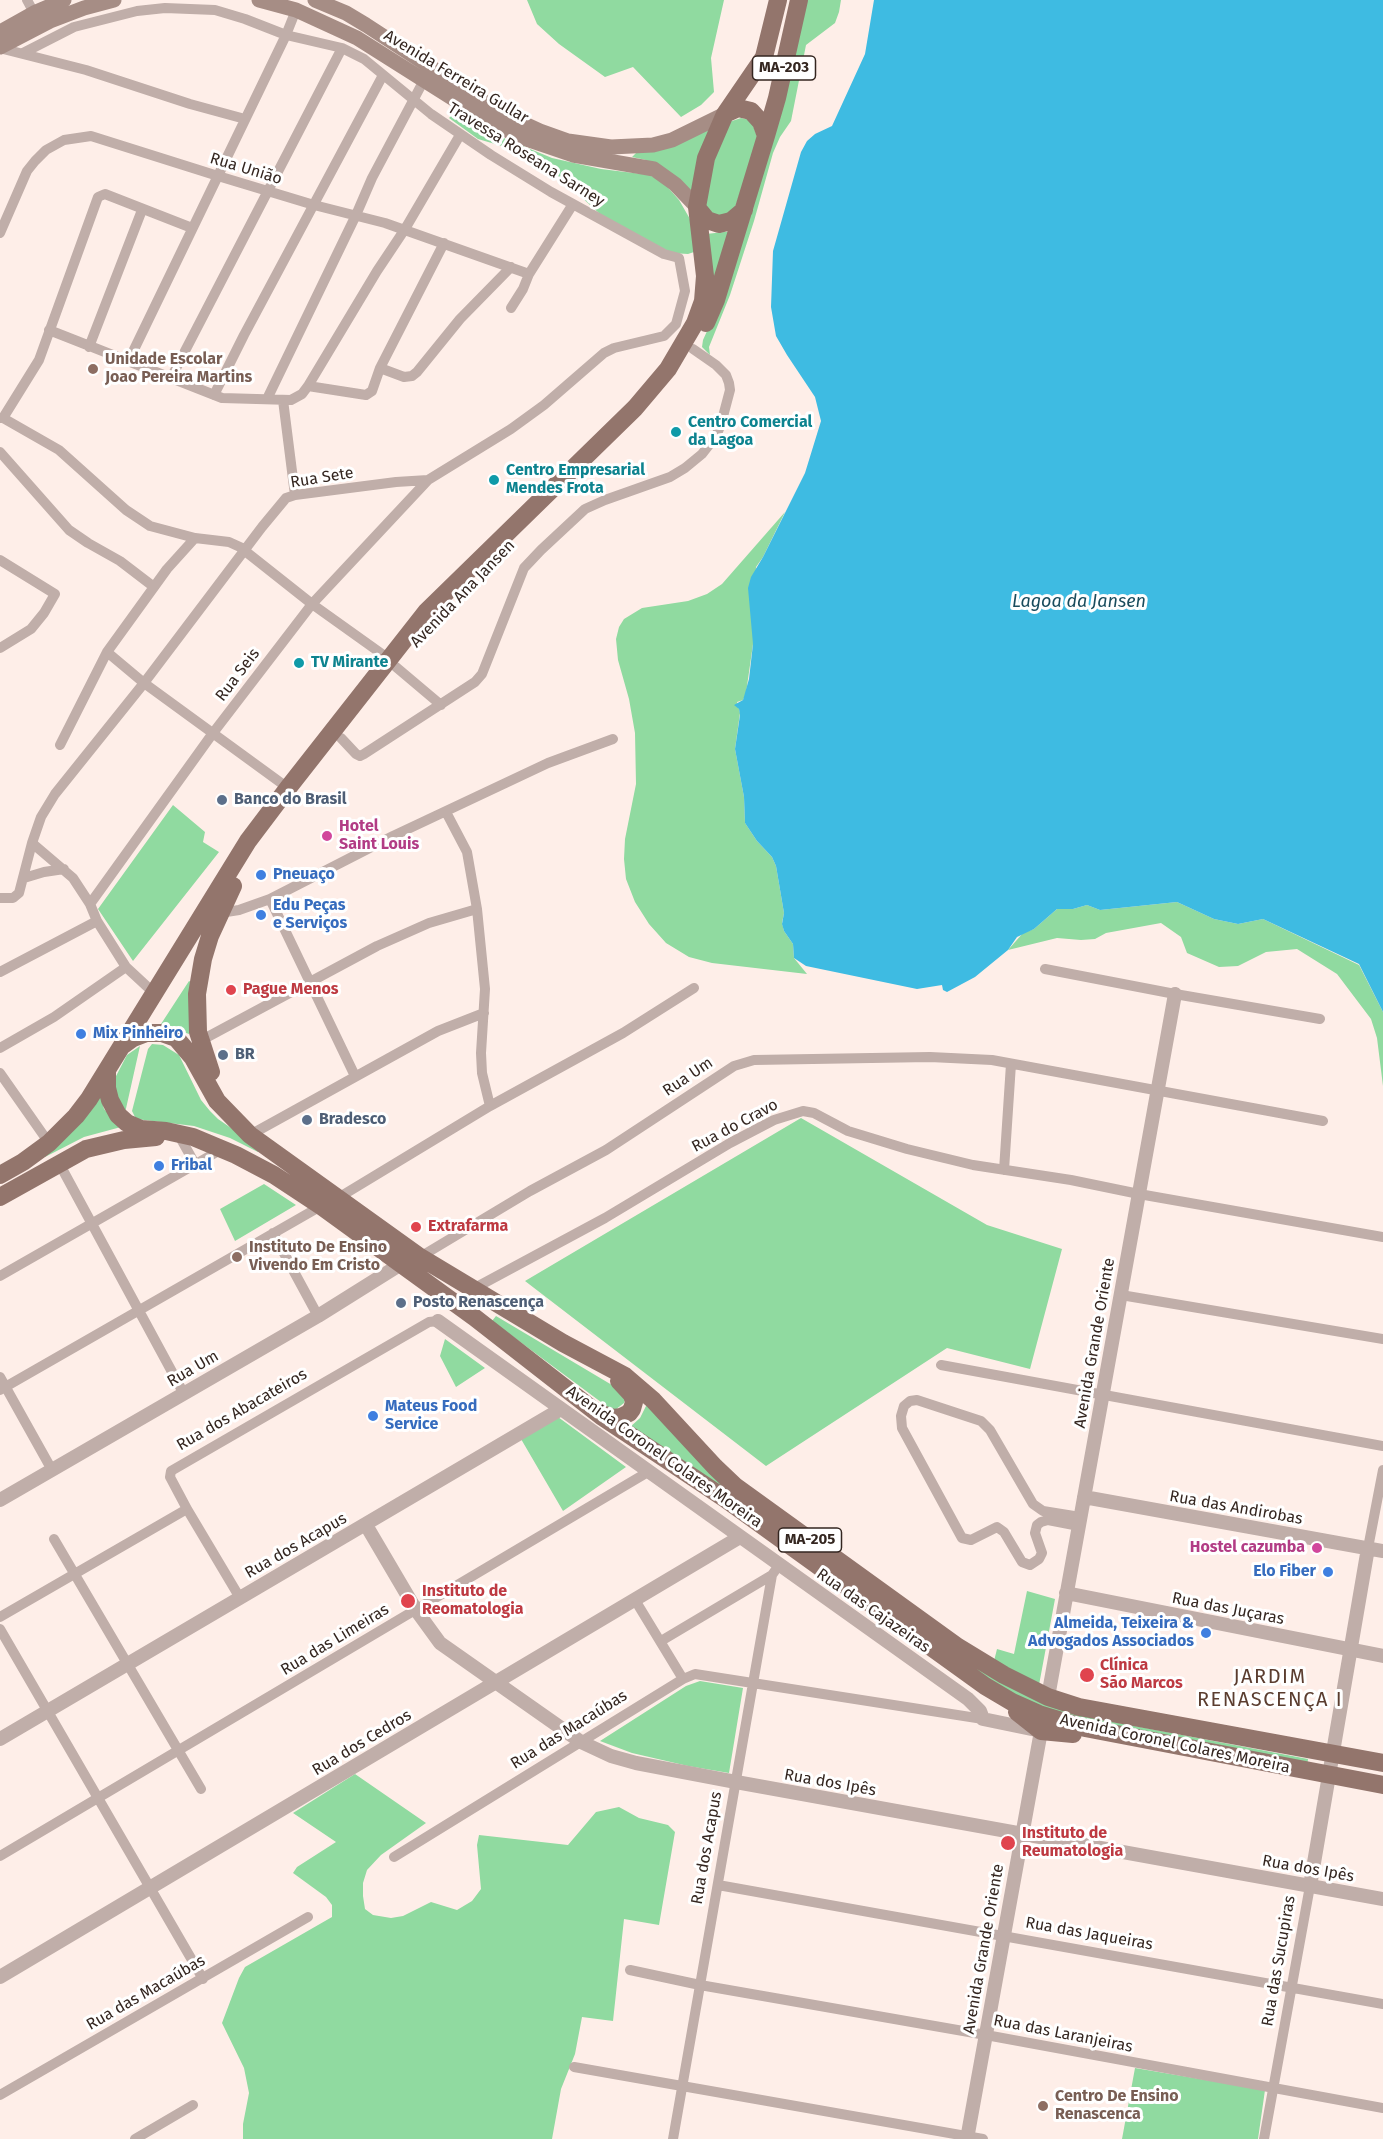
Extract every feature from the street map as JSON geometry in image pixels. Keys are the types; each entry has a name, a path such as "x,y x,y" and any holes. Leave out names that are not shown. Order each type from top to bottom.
{"main road":[{"path":"0,32 31,6 64,0"},
{"path":"0,47 50,21 114,0"},
{"name":"Avenida Ferreira Gullar","path":"259,0 296,10 357,38 424,80 440,82 512,119 551,135 593,146 626,148 653,146 672,140 726,114"},
{"name":"Avenida Ferreira Gullar","path":"315,0 366,25 490,122 537,144 573,155 654,169 670,180 697,208"},
{"name":"MA-203","path":"697,208 706,158 726,114 764,57 778,0"},
{"name":"MA-203","path":"744,210 777,98 799,0"},
{"path":"726,114 738,108 751,111 761,122 766,136"},
{"path":"697,208 707,220 719,224 731,221 744,210"},
{"name":"Avenida Ana Jansen","path":"246,1130 216,1083 200,1041 197,1018 198,986 210,936 231,889 266,834 341,738 437,600 629,414 668,369 695,323 703,301 705,276 697,208"},
{"name":"Avenida Ana Jansen","path":"0,1175 49,1143 76,1116 107,1071 243,850 288,788 393,663 453,599 660,397 693,349 716,300 744,210"},
{"name":"Avenida Coronel Colares Moreira","path":"122,1046 146,1033 162,1033 176,1038 194,1058 217,1101 246,1130 420,1257 563,1343 615,1370 635,1384 735,1486 958,1647 1004,1675 1048,1697 1079,1707 1383,1763"},
{"name":"Avenida Coronel Colares Moreira","path":"107,1071 110,1100 118,1115 127,1123 141,1129 182,1134 222,1149 274,1175 321,1206 463,1309 593,1410 724,1498 985,1686 1012,1702 1070,1725 1110,1734 1383,1785"},
{"path":"0,1197 86,1149 116,1142 140,1138 181,1138 222,1149"},
{"path":"563,1343 624,1385 633,1399 631,1411 621,1418 609,1417 593,1410"},
{"path":"985,1686 1041,1731 1089,1736 1110,1734"}],"street":[{"name":"Travessa Roseana Sarney","path":"24,53 74,27 137,11 165,8 215,10 286,35 342,48 364,59 460,135 573,204 664,254 679,258"},
{"path":"128,362 296,10"},
{"path":"0,47 245,119"},
{"path":"171,378 342,48"},
{"path":"214,395 383,75"},
{"path":"267,399 356,215 375,170 424,80"},
{"path":"49,330 214,395 234,399 291,400 299,396 308,386 460,135"},
{"name":"Rua União","path":"0,233 27,171 35,161 56,144 74,137 91,136 314,205 405,229 529,274"},
{"path":"192,228 105,194 100,195 95,202 36,366 2,418 59,450 136,519 158,530 229,542 245,550 312,604 393,663 441,705"},
{"path":"511,308 529,274 573,204"},
{"path":"89,347 142,210"},
{"path":"308,386 358,395 371,393 380,368 444,243"},
{"name":"Rua Sete","path":"0,898 17,896 41,817 56,794 283,502 295,495 428,480 528,417 604,353 614,348 669,333 676,324 684,299 684,284 679,258"},
{"path":"380,368 404,377 412,376 460,319 511,267"},
{"path":"341,738 360,756 475,682 482,674 524,568 541,550 585,509 677,473 702,454 721,424 730,390 726,375 693,349"},
{"path":"283,400 295,495"},
{"path":"0,452 69,530 120,561 154,587"},
{"name":"Rua Seis","path":"90,904 213,733 312,604 428,480"},
{"path":"60,745 107,652 154,587 195,538"},
{"path":"0,560 55,594 31,629 0,648"},
{"path":"107,652 144,683 288,788"},
{"path":"220,913 239,910 270,899 393,836 548,763 613,739"},
{"path":"446,812 467,852 477,909 484,974 482,1073 490,1106"},
{"path":"32,843 73,878 126,967 154,993"},
{"path":"24,878 64,869"},
{"path":"270,899 355,1076"},
{"path":"200,1041 377,946 429,923 477,909"},
{"path":"0,972 97,921"},
{"path":"0,1048 54,1017 126,967"},
{"path":"1045,969 1320,1019"},
{"path":"338,1198 490,1106 623,1033 694,988"},
{"name":"Avenida Grande Oriente","path":"1048,1697 1175,994"},
{"path":"246,1130 355,1076 438,1031 484,1013"},
{"name":"Rua Um","path":"420,1257 530,1191 606,1150 727,1071 754,1060 930,1057 992,1060 1323,1121"},
{"path":"1004,1170 1011,1064"},
{"path":"0,1073 49,1143"},
{"name":"Rua do Cravo","path":"473,1289 605,1218 730,1143 774,1120 803,1111 814,1113 848,1131 972,1165 1071,1180 1383,1237"},
{"path":"181,1138 195,1164"},
{"path":"0,1276 222,1149"},
{"path":"59,1163 184,1394"},
{"path":"52,1470 2,1385 321,1206"},
{"path":"273,1233 318,1316"},
{"name":"Rua Um","path":"0,1500 318,1316 401,1264"},
{"path":"438,1321 441,1293"},
{"path":"1120,1295 1383,1339"},
{"name":"Rua dos Abacateiros","path":"187,1509 170,1477 170,1473 175,1468 429,1322 438,1321 463,1309"},
{"name":"Rua das Cajazeiras","path":"438,1321 740,1537 776,1570 968,1699 980,1710 983,1719"},
{"path":"940,1365 1383,1446"},
{"path":"917,1400 981,1421 990,1430 1033,1504 1043,1510 1079,1521 1048,1520 1037,1525 1035,1533 1042,1553 1039,1560 1030,1565 1022,1562 1004,1532 997,1527 971,1540 962,1538 902,1428 901,1416 904,1406 910,1401 917,1400"},
{"name":"Rua dos Acapus","path":"0,1739 561,1409"},
{"name":"Rua das Sucupiras","path":"1264,2139 1383,1470"},
{"name":"Rua das Limeiras","path":"0,1856 648,1472"},
{"name":"Rua das Andirobas","path":"1084,1497 1383,1551"},
{"path":"0,1617 187,1509 240,1598"},
{"name":"Rua dos Ipês","path":"366,1525 416,1610 440,1643 581,1742 611,1756 636,1763 1022,1835 1383,1899"},
{"name":"Rua dos Cedros","path":"0,1977 740,1537"},
{"path":"54,1539 201,1789"},
{"path":"661,1641 776,1570"},
{"name":"Rua dos Acapus","path":"673,2139 753,1682 776,1570"},
{"name":"Rua das Juçaras","path":"1066,1593 1383,1656"},
{"path":"635,1600 683,1679 695,1674 703,1674 983,1719 1041,1731"},
{"path":"0,1629 203,1979"},
{"name":"Rua das Macaúbas","path":"394,1857 683,1679"},
{"name":"Avenida Grande Oriente","path":"967,2138 1041,1731"},
{"name":"Rua das Jaqueiras","path":"718,1884 1383,2004"},
{"name":"Rua das Macaúbas","path":"0,2096 308,1917"},
{"name":"Rua das Laranjeiras","path":"630,1970 700,1985 1383,2108"},
{"path":"574,2067 983,2139"},
{"path":"135,2139 193,2105"}],"green space":[{"path":"527,0 724,0 711,58 714,92 701,105 681,117 633,67 605,77 559,44 537,24"},
{"path":"807,0 841,0 839,12 835,23 806,45 791,121 773,153 730,295 709,347 710,355 702,347 703,340 717,309"},
{"path":"453,114 552,158 601,169 650,175 665,184 679,200 690,219 697,251 688,254 671,253 601,215 557,175 512,149 478,139 449,118"},
{"path":"741,118 751,120 758,139 734,211 725,218 709,214 705,203 708,174 729,122"},
{"path":"711,126 693,196 646,160 632,157 638,151"},
{"path":"733,231 711,285 706,234"},
{"path":"785,512 756,567 753,644 746,693 743,700 737,702 740,713 735,749 744,797 745,823 772,857 776,866 784,913 782,923 784,931 793,944 794,958 807,974 712,963 689,957 666,943 649,924 635,902 626,879 624,859 625,839 636,784 635,733 629,699 618,660 616,639 619,627 624,619 642,608 688,601 707,594 722,584"},
{"path":"173,805 205,832 203,842 219,852 133,961 98,909"},
{"path":"1177,902 1214,919 1238,924 1263,919 1359,965 1383,1012 1383,1086 1377,1038 1371,1019 1337,974 1297,949 1266,952 1238,966 1219,967 1187,953 1181,937 1161,923 1106,933 1095,939 1057,938 1008,950 1023,933 1034,929 1057,909 1073,909 1087,905 1100,910"},
{"path":"189,981 191,982 189,1034 161,1024"},
{"path":"152,1044 163,1045 179,1055 201,1100 218,1119 260,1148 258,1152 230,1138 194,1126 136,1119 132,1111 148,1049"},
{"path":"140,1046 125,1113 114,1090 115,1078 127,1055"},
{"path":"100,1094 104,1109 121,1127 84,1137 45,1157 43,1154"},
{"path":"801,1118 987,1225 1062,1249 1030,1369 947,1348 766,1466 525,1281"},
{"path":"264,1184 296,1205 235,1241 220,1209"},
{"path":"496,1316 617,1388 625,1399 624,1403 615,1410 609,1408 492,1321"},
{"path":"445,1339 485,1368 456,1387 440,1356"},
{"path":"647,1404 721,1481 957,1652 1109,1721 1308,1759 1307,1768 1074,1720 997,1687 629,1428 640,1418"},
{"path":"558,1417 626,1467 563,1511 521,1439"},
{"path":"1027,1591 1055,1599 1039,1685 994,1661 997,1649 1014,1654"},
{"path":"700,1681 743,1688 729,1773 632,1753 600,1741 686,1686"},
{"path":"355,1774 426,1823 381,1855 367,1870 363,1883 363,1896 365,1909 373,1915 391,1918 403,1916 431,1902 457,1910 472,1901 481,1889 477,1845 479,1835 568,1845 596,1812 619,1807 639,1818 668,1825 675,1832 659,1925 624,1919 613,2021 582,2017 575,2054 561,2089 552,2139 243,2139 243,2124 249,2093 244,2068 222,2023 245,1967 332,1917 332,1905 326,1897 293,1873 297,1867 336,1842 293,1813"},
{"path":"1135,2068 1265,2090 1258,2139 1122,2139"}],"water":[{"name":"Lagoa da Jansen","path":"874,0 1383,0 1383,1012 1359,964 1263,919 1238,924 1214,919 1177,902 1100,910 1087,905 1073,909 1057,909 1034,929 1017,937 1008,950 975,977 947,992 943,990 942,985 917,989 806,966 794,958 793,944 782,924 784,913 776,866 772,857 745,823 744,797 735,749 740,715 739,709 734,705 743,700 749,679 753,644 748,588 751,577 805,473 821,421 815,397 776,336 771,307 773,251 801,152 807,141 815,134 832,126 865,54"}],"place":[{"name":"Unidade Escolar Joao Pereira Martins","path":"93,369"},
{"name":"Centro Comercial da Lagoa","path":"676,432"},
{"name":"Centro Empresarial Mendes Frota","path":"494,480"},
{"name":"TV Mirante","path":"299,663"},
{"name":"Banco do Brasil","path":"222,800"},
{"name":"Hotel Saint Louis","path":"327,836"},
{"name":"Pneuaço","path":"261,875"},
{"name":"Edu Peças e Serviços","path":"261,915"},
{"name":"Pague Menos","path":"231,990"},
{"name":"Mix Pinheiro","path":"81,1034"},
{"name":"BR","path":"223,1055"},
{"name":"Bradesco","path":"307,1120"},
{"name":"Fribal","path":"159,1166"},
{"name":"Extrafarma","path":"416,1227"},
{"name":"Instituto De Ensino Vivendo Em Cristo","path":"237,1257"},
{"name":"Posto Renascença","path":"401,1303"},
{"name":"Mateus Food Service","path":"373,1416"},
{"name":"Hostel cazumba","path":"1317,1548"},
{"name":"Elo Fiber","path":"1328,1572"},
{"name":"Instituto de Reomatologia","path":"408,1601"},
{"name":"Almeida, Teixeira & Advogados Associados","path":"1206,1633"},
{"name":"Clínica São Marcos","path":"1087,1675"},
{"name":"Instituto de Reumatologia","path":"1008,1843"},
{"name":"Centro De Ensino Renascenca","path":"1043,2106"}],"district":[{"name":"JARDIM RENASCENÇA I","path":"1270,1688"}]}
